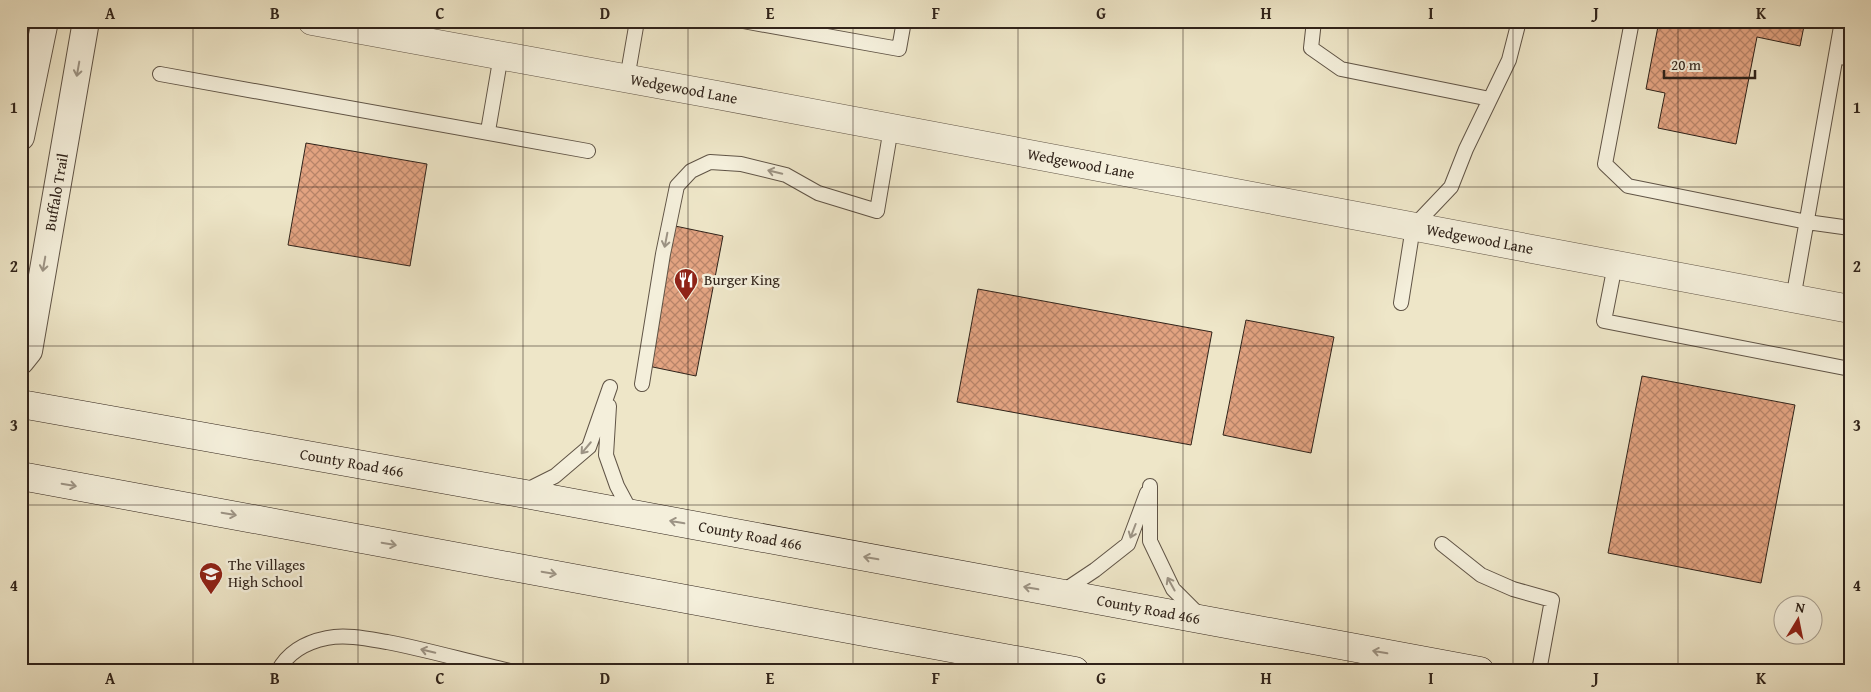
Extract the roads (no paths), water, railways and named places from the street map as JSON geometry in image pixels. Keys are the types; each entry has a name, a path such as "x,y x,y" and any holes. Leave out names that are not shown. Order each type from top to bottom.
{"main road":[{"name":"Wedgewood Lane","path":"312,21 627,78 1413,228 1850,309"},
{"name":"County Road 466","path":"21,404 520,493 1480,671"},
{"path":"21,476 1076,671"}],"street":[{"path":"21,137 45,21"},
{"name":"Buffalo Trail","path":"21,361 29,351 86,21"}],"lane":[{"path":"627,78 637,21"},
{"path":"743,21 817,28 899,49 904,21"},
{"path":"1314,21 1311,48 1341,69 1490,99"},
{"path":"1401,303 1413,228 1451,187 1466,149 1508,60 1520,21"},
{"path":"1632,21 1605,164 1628,186 1807,222 1850,228"},
{"path":"1793,298 1807,222 1843,58 1842,21"},
{"path":"488,131 501,55"},
{"path":"160,74 588,150"},
{"path":"642,384 663,254 677,186 691,171 710,162 741,164 786,175 818,193 877,211 891,128"},
{"path":"1615,264 1604,322 1850,369"},
{"path":"520,493 555,476 589,447 610,387 606,455 617,486 633,514"},
{"path":"1060,593 1095,570 1128,544 1150,486 1150,541 1173,590 1204,620"},
{"path":"1442,544 1481,575 1513,588 1552,600 1539,671"},
{"path":"278,671 282,663 302,646 328,638 373,639 510,671"}],"place":[{"name":"Burger King","path":"686,301"},
{"name":"The Villages High School","path":"211,595"}]}
